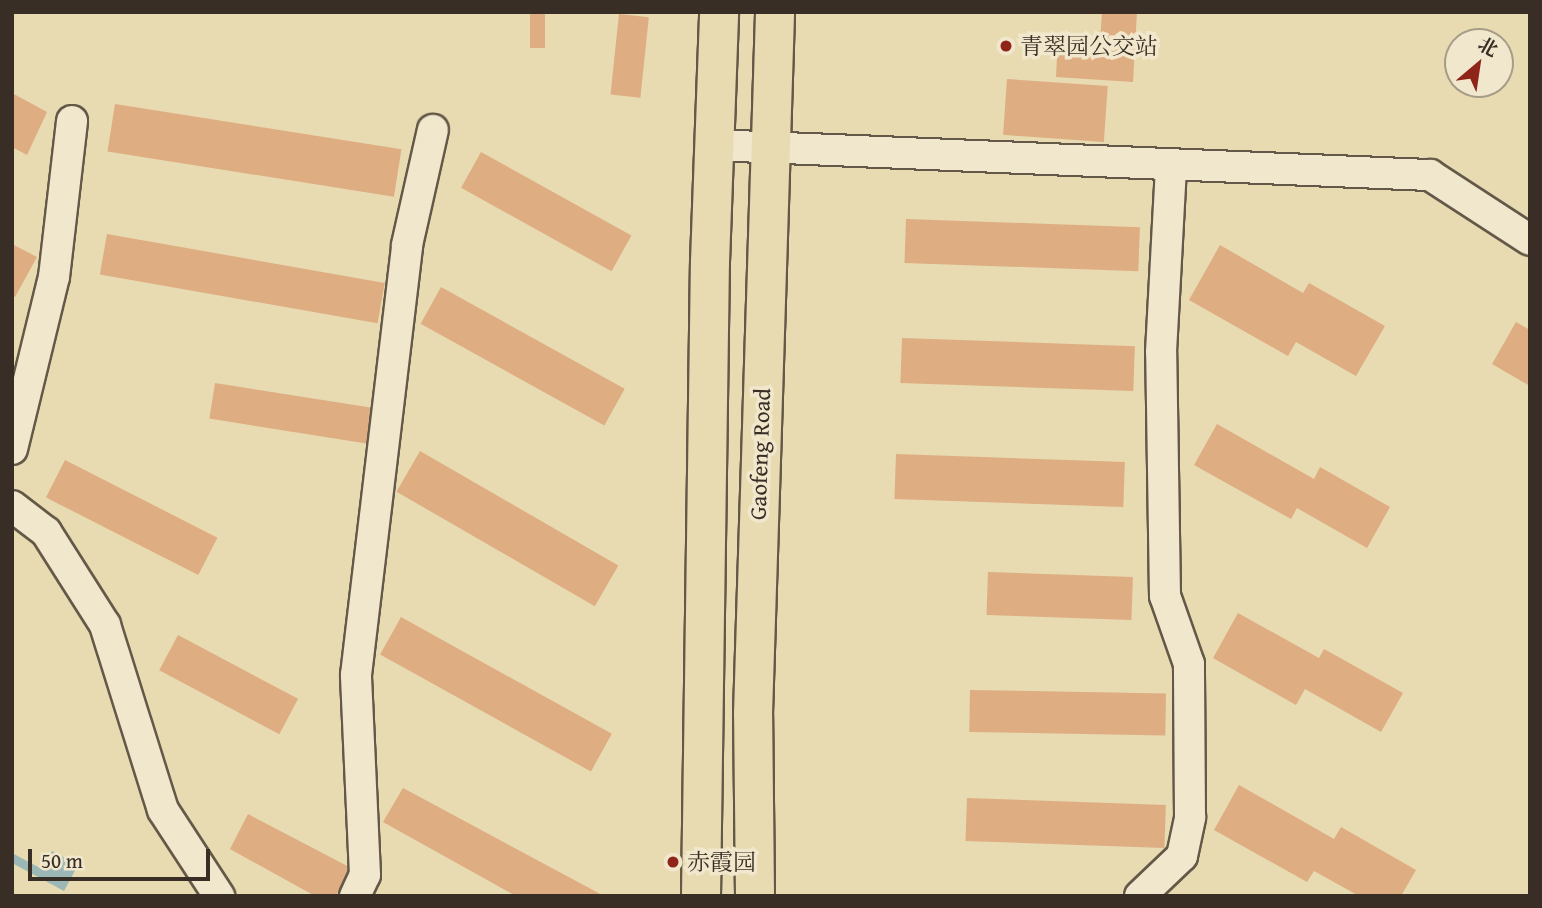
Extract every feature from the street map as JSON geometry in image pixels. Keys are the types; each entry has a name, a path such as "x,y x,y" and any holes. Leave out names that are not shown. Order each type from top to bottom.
{"main road":[{"path":"701,896 713,145 719,12"},
{"name":"Gaofeng Road","path":"755,896 753,714 768,148 775,12"}],"lane":[{"path":"12,449 54,277 72,121"},
{"path":"355,896 365,876 356,675 407,245 433,130"},
{"path":"713,145 1430,175 1530,240"},
{"path":"1140,896 1182,856 1190,817 1189,664 1165,596 1161,352 1171,165"},
{"path":"12,506 46,532 105,625 163,810 219,896"}],"water":[{"path":"52,851 78,865 64,891 12,863 12,853 42,869"}],"building":[{"path":"530,12 545,12 545,48 530,48"},
{"path":"1102,12 1137,12 1133,82 1056,77 1058,38 1100,41"},
{"path":"619,14 649,17 640,98 611,95"},
{"path":"1007,79 1108,86 1104,142 1003,135"},
{"path":"12,93 47,112 27,155 12,147"},
{"path":"115,104 401,149 394,197 107,151"},
{"path":"481,152 631,235 612,271 461,188"},
{"path":"906,219 1140,227 1138,271 904,263"},
{"path":"107,234 385,283 378,323 100,274"},
{"path":"12,244 37,257 15,297 12,295"},
{"path":"1220,245 1303,293 1309,283 1385,326 1356,376 1296,342 1288,356 1189,300"},
{"path":"441,287 625,389 604,426 421,324"},
{"path":"1516,322 1530,330 1530,386 1492,364"},
{"path":"902,338 1135,346 1133,391 900,383"},
{"path":"215,383 372,408 366,443 209,419"},
{"path":"1217,424 1314,479 1320,467 1390,507 1367,548 1297,508 1291,519 1194,465"},
{"path":"420,451 618,566 595,606 396,492"},
{"path":"896,454 1125,462 1123,507 894,499"},
{"path":"65,460 217,538 198,575 46,497"},
{"path":"988,572 1133,577 1131,620 986,615"},
{"path":"1238,613 1319,658 1324,649 1403,693 1381,732 1305,689 1296,705 1213,658"},
{"path":"401,617 612,734 591,771 380,655"},
{"path":"178,635 298,699 279,734 159,670"},
{"path":"970,690 1166,693 1165,735 969,732"},
{"path":"1239,785 1334,839 1341,827 1416,870 1401,896 1359,896 1314,871 1307,882 1214,830"},
{"path":"403,788 604,896 516,896 383,822"},
{"path":"967,798 1166,805 1164,848 965,841"},
{"path":"248,814 351,868 336,896 315,896 230,849"}],"place":[{"name":"青翠园公交站","path":"1006,46"},
{"name":"赤霞园","path":"673,862"}]}
